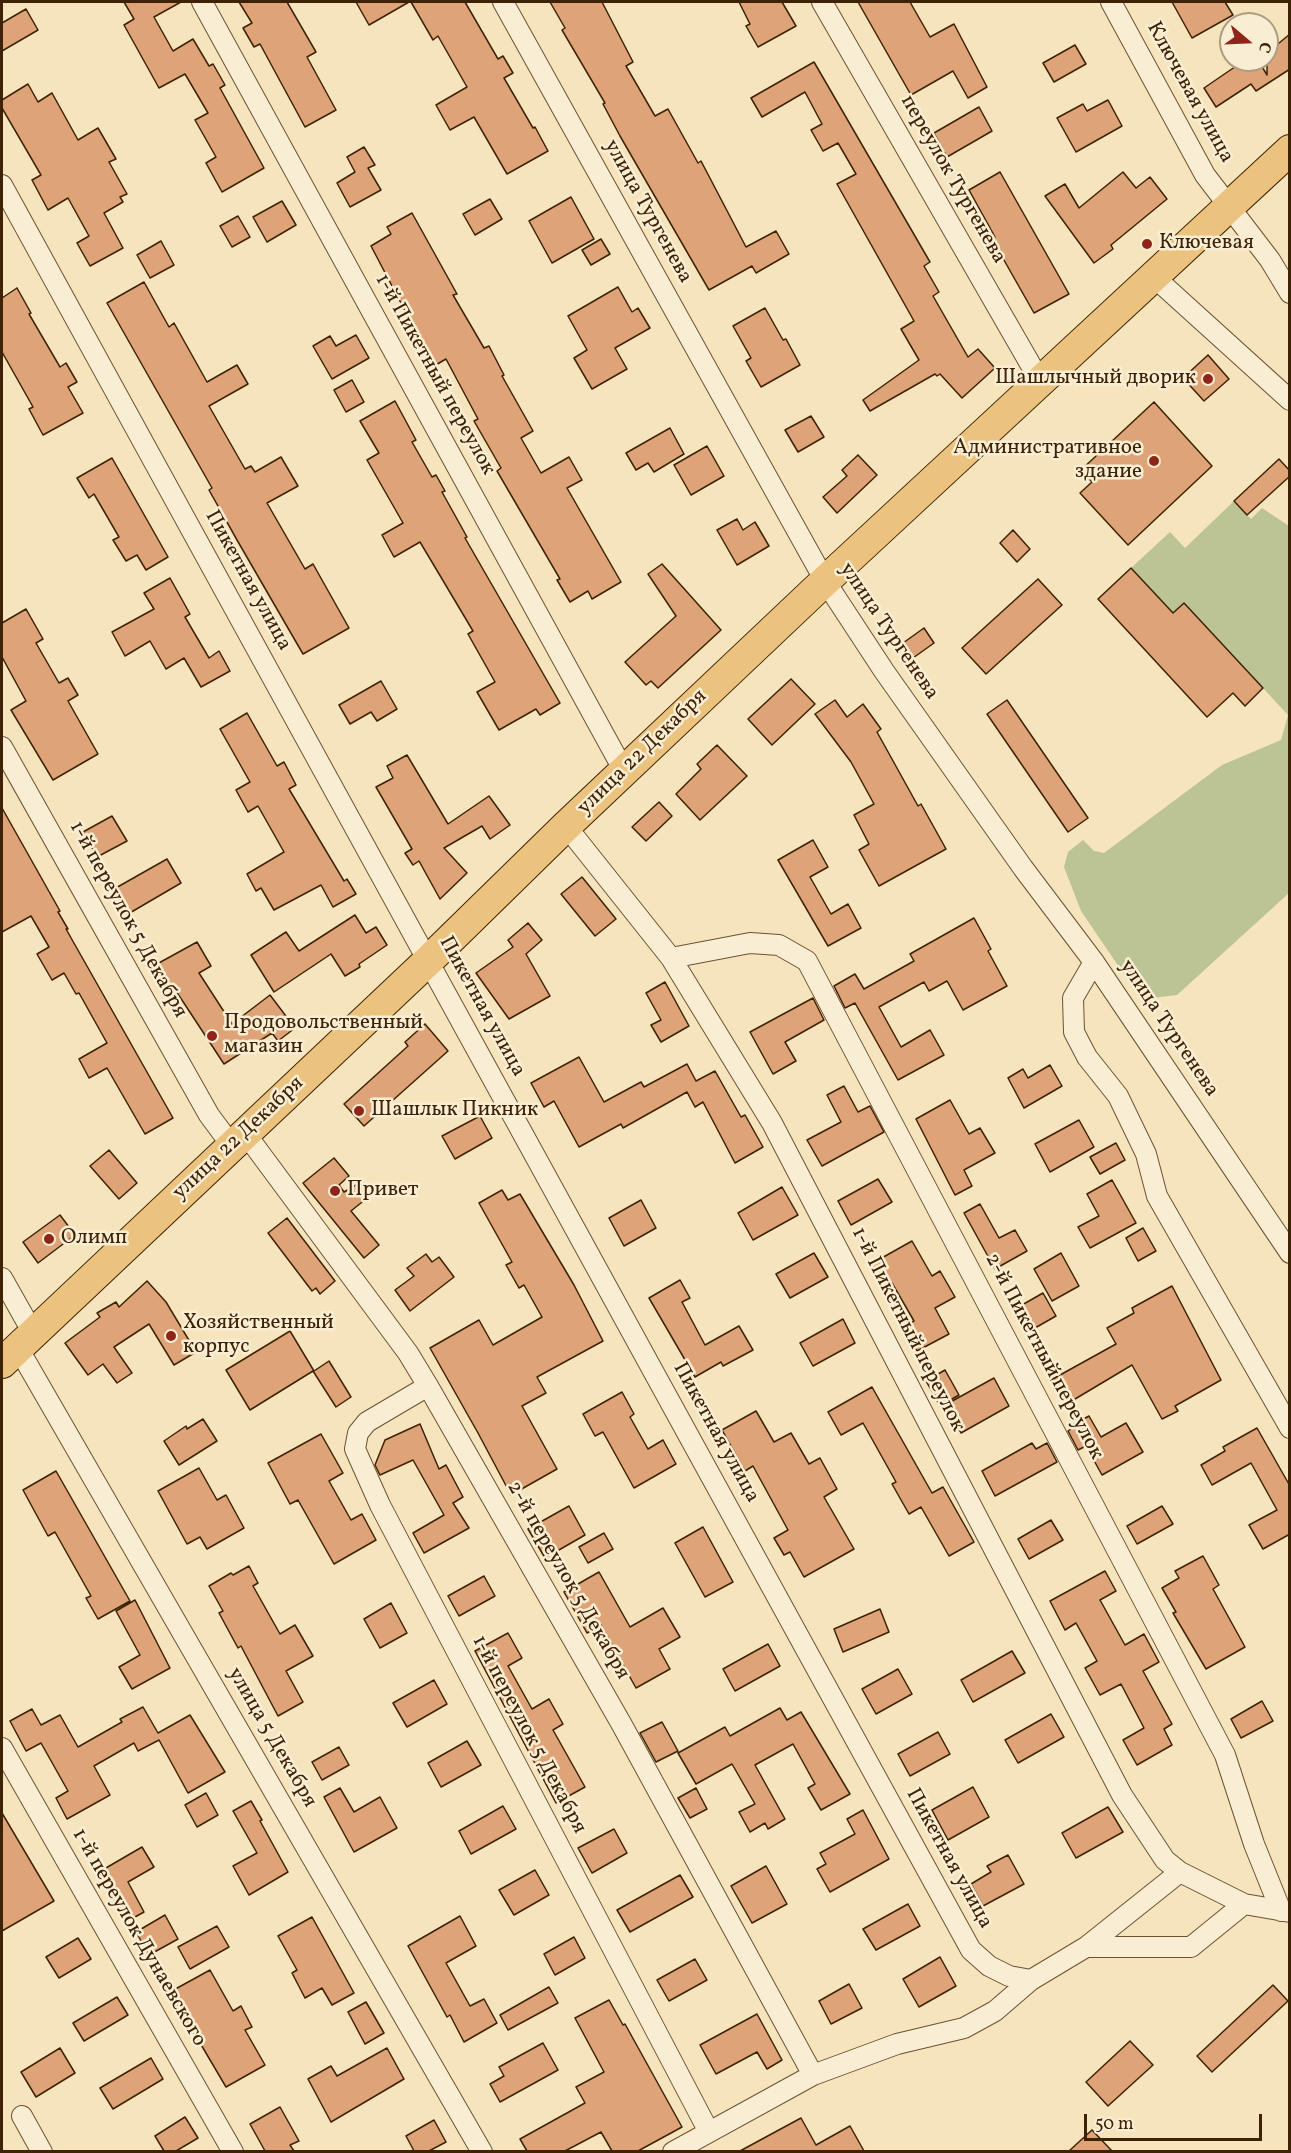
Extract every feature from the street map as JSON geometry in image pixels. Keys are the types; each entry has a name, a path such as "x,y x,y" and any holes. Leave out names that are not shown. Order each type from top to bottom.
{"main road":[{"name":"улица 22 Декабря","path":"17,1348 428,961 566,826 825,581 1290,150"}],"street":[{"name":"1-й Пикетный переулок","path":"202,2 624,771"},
{"name":"улица Тургенева","path":"503,2 825,581 884,671 1002,840 1094,962 1290,1254"},
{"name":"переулок Тургенева","path":"822,2 1040,381"},
{"name":"Ключевая улица","path":"1111,2 1205,175 1270,260 1290,293"},
{"name":"Пикетная улица","path":"2,185 971,1950 989,1966 1008,1976 1030,1980"},
{"path":"1153,276 1290,400"},
{"name":"1-й переулок 5 Декабря","path":"2,747 209,1115 239,1139"},
{"name":"1-й Пикетный переулок","path":"566,826 671,958 772,1123 1122,1795 1165,1860 1180,1872 1244,1904 1285,1912"},
{"name":"2-й Пикетный переулок","path":"671,958 750,943 779,945 807,961 1225,1755 1254,1844 1285,1912"},
{"path":"1094,962 1073,998 1074,1032 1087,1057 1118,1096 1146,1154 1157,1196 1290,1428"},
{"name":"2-й переулок 5 Декабря","path":"239,1139 408,1353 622,1725 813,2075"},
{"name":"улица 5 Декабря","path":"2,1278 17,1348 482,2151"},
{"name":"1-й переулок 5 Декабря","path":"428,1386 367,1422 358,1433 355,1449 380,1505 709,2132"},
{"name":"1-й переулок Дунаевского","path":"2,1748 233,2151"},
{"path":"674,2151 813,2075 897,2044 964,2028 995,2011 1030,1980 1086,1947 1180,1872"},
{"path":"1086,1947 1191,1947 1244,1904"},
{"path":"22,2116 42,2151"}],"green space":[{"path":"1234,501 1251,519 1262,508 1289,526 1289,893 1177,995 1152,998 1132,986 1081,911 1064,867 1068,852 1083,840 1094,851 1104,853 1222,765 1281,740 1288,715 1184,603 1173,613 1131,568 1170,532 1185,548"}],"building":[{"path":"124,2 181,2 154,17 173,51 193,39 209,66 213,64 225,85 220,88 264,168 222,192 206,163 216,157 195,120 208,113 185,74 159,88 124,25 134,19"},
{"path":"239,2 287,2 316,52 307,57 336,110 305,127 260,44 254,47 243,28 252,23"},
{"path":"356,2 409,2 369,25"},
{"path":"411,2 465,2 498,59 503,56 513,73 504,78 548,151 507,174 474,117 450,130 436,105 467,87 438,36 433,40"},
{"path":"550,2 602,2 633,62 626,66 655,116 668,109 698,163 701,161 746,247 776,231 789,254 756,273 752,266 709,290 620,136 603,104 605,103 562,30 565,28"},
{"path":"739,2 782,2 796,26 758,47 746,26 750,24"},
{"path":"858,2 910,2 930,37 954,24 987,87 968,98 953,71 911,95"},
{"path":"1172,2 1225,2 1231,12 1219,12 1219,23 1192,38"},
{"path":"26,9 38,30 2,51 2,23"},
{"path":"1290,34 1290,69 1256,91 1251,84 1216,107 1204,88 1227,72 1265,72 1267,75 1267,72 1279,72 1279,43"},
{"path":"1075,45 1086,64 1054,82 1043,63"},
{"path":"814,62 930,262 924,266 939,292 933,296 968,357 978,349 995,368 962,398 940,374 937,376 935,374 870,411 863,400 919,360 901,329 914,321 837,184 856,174 838,143 823,151 811,130 822,124 805,92 762,117 751,98"},
{"path":"28,84 38,102 52,93 78,140 98,128 116,159 109,162 127,194 120,197 123,202 104,213 123,248 90,266 77,243 89,236 68,198 48,210 32,180 41,175 2,108 2,100"},
{"path":"1108,100 1122,126 1076,152 1057,118 1083,104 1087,111"},
{"path":"979,107 992,131 947,157 934,133"},
{"path":"364,147 375,165 368,168 381,190 350,207 337,183 355,172 347,157"},
{"path":"1000,172 1069,294 1034,313 992,239 995,237 969,190"},
{"path":"1123,172 1136,188 1150,177 1167,199 1111,245 1113,249 1094,263 1045,196 1065,184 1079,208"},
{"path":"571,197 594,239 552,263 529,221"},
{"path":"490,199 502,219 475,235 463,214"},
{"path":"282,201 296,225 267,242 253,217"},
{"path":"412,213 457,294 453,295 484,348 489,346 504,375 502,376 533,431 521,438 541,473 569,457 582,480 567,488 621,582 592,599 588,591 570,602 557,580 560,579 497,471 501,468 474,421 478,419 446,359 434,366 371,246 391,234 387,227"},
{"path":"238,216 250,237 232,247 220,226"},
{"path":"601,239 610,254 591,265 582,250"},
{"path":"161,241 174,265 150,278 137,255"},
{"path":"144,282 169,327 174,323 207,382 237,365 248,384 209,406 245,469 251,466 255,472 281,457 298,486 267,503 305,569 313,564 349,628 303,654 209,490 212,488 107,303"},
{"path":"618,287 632,312 638,308 650,328 615,348 627,369 592,389 574,358 587,350 568,316"},
{"path":"17,288 31,313 29,314 60,367 66,363 77,382 68,387 83,413 43,435 29,409 33,407 2,352 2,298"},
{"path":"765,308 800,365 761,387 746,361 751,358 733,326"},
{"path":"356,335 369,358 332,379 313,346 330,336 336,346"},
{"path":"1208,355 1229,379 1204,401 1183,378"},
{"path":"352,380 364,402 346,412 334,390"},
{"path":"395,401 416,440 412,442 432,477 436,475 445,491 442,492 467,537 465,538 560,703 540,715 536,709 499,730 477,692 495,682 468,634 473,631 420,542 394,557 382,535 403,523 367,460 379,453 360,421"},
{"name":"Административное здание","path":"1154,402 1212,466 1128,545 1080,493 1092,482 1081,470"},
{"path":"811,416 824,437 798,452 785,430"},
{"path":"670,428 684,454 654,472 648,463 636,470 626,453"},
{"path":"707,446 724,476 691,495 674,465"},
{"path":"858,455 877,475 837,513 823,497 847,476 842,470"},
{"path":"112,458 168,557 146,570 137,555 126,561 113,540 119,537 94,494 89,498 77,478"},
{"path":"1279,459 1290,471 1290,476 1247,515 1234,501"},
{"path":"737,519 743,530 755,522 769,546 737,565 717,530"},
{"path":"1013,530 1030,549 1017,562 1000,543"},
{"path":"662,564 721,630 658,688 651,681 646,685 625,662 676,616 648,574"},
{"path":"1131,568 1173,613 1184,603 1263,688 1245,706 1233,693 1207,717 1098,599"},
{"path":"170,578 190,614 185,617 209,658 219,651 230,671 201,687 184,658 166,669 150,641 125,656 112,632 154,609 144,593"},
{"path":"1038,579 1062,605 986,674 962,648"},
{"path":"26,609 43,639 36,643 59,683 68,678 78,695 68,701 98,754 53,780 11,710 26,701 2,657 2,623"},
{"path":"924,628 934,643 913,658 903,643"},
{"path":"791,679 815,704 772,745 748,719"},
{"path":"381,681 397,709 377,721 371,712 350,724 339,705"},
{"path":"835,700 847,717 863,704 881,729 877,732 918,806 921,804 946,849 879,886 859,850 869,844 854,815 874,804 851,762 815,714"},
{"path":"1007,700 1088,818 1068,832 987,714"},
{"path":"247,713 277,766 284,762 296,785 289,789 344,881 347,879 356,894 333,907 321,885 274,910 261,888 256,891 247,874 284,852 258,806 248,812 236,790 250,782 220,729"},
{"path":"717,745 747,776 700,820 676,794 701,769 697,764"},
{"path":"407,755 448,824 489,796 510,825 490,839 482,826 444,848 467,873 440,899 419,861 413,865 405,853 412,849 376,787 393,778 387,766"},
{"path":"659,802 672,816 646,841 632,827"},
{"path":"2,808 60,911 58,912 68,929 66,929 173,1118 145,1134 107,1068 89,1078 79,1059 107,1043 79,993 76,994 64,973 52,980 37,954 49,947 31,916 2,932"},
{"path":"112,816 127,841 97,857 83,832"},
{"path":"813,840 828,867 810,877 831,914 848,904 861,928 828,946 778,860"},
{"path":"167,859 181,883 128,914 114,889"},
{"path":"582,877 616,919 595,936 561,894"},
{"path":"355,915 366,933 376,927 387,945 345,976 331,954 274,992 251,955 286,932 299,951"},
{"path":"974,918 991,949 988,951 1007,986 963,1010 947,981 929,991 924,982 879,1007 901,1047 930,1030 944,1055 898,1080 855,1003 845,1008 834,986 855,974 864,989 914,961 910,954"},
{"path":"528,923 542,940 526,954 550,996 509,1019 476,973 513,947 508,940"},
{"path":"197,942 211,966 199,973 232,1024 270,995 295,1028 278,1041 272,1033 224,1064 157,964"},
{"path":"665,982 689,1026 661,1042 651,1025 661,1020 646,993"},
{"path":"813,998 824,1020 785,1042 796,1061 773,1074 750,1032"},
{"path":"425,1024 448,1051 364,1126 344,1104 408,1046 405,1042"},
{"path":"579,1057 604,1102 641,1082 644,1087 687,1064 696,1081 715,1071 741,1117 745,1115 763,1147 735,1163 703,1102 695,1107 687,1092 623,1128 621,1124 579,1147 554,1101 544,1107 531,1083"},
{"path":"1050,1065 1062,1086 1024,1108 1008,1078 1023,1069 1028,1078"},
{"path":"844,1086 858,1112 870,1106 884,1132 822,1166 807,1140 841,1122 827,1095"},
{"path":"950,1100 969,1134 980,1128 995,1153 964,1170 972,1186 955,1195 916,1119"},
{"path":"480,1116 492,1138 455,1159 442,1136"},
{"path":"1079,1120 1094,1147 1050,1172 1035,1144"},
{"path":"1116,1143 1125,1160 1100,1174 1090,1157"},
{"path":"109,1150 137,1183 119,1199 90,1166"},
{"name":"Привет","path":"334,1158 349,1176 339,1185 344,1192 356,1185 367,1198 351,1211 379,1245 364,1258 303,1183"},
{"path":"878,1179 892,1202 851,1225 838,1201"},
{"path":"1112,1180 1136,1223 1090,1248 1078,1227 1099,1216 1087,1194"},
{"path":"782,1187 798,1215 753,1240 738,1213"},
{"path":"502,1190 508,1200 520,1194 574,1285 603,1341 537,1377 546,1393 522,1406 557,1469 511,1495 430,1348 479,1320 493,1345 542,1317 524,1285 519,1288 506,1265 512,1262 479,1203"},
{"path":"641,1200 656,1228 624,1246 609,1218"},
{"path":"980,1204 999,1238 1015,1230 1027,1251 995,1269 964,1213"},
{"name":"Олимп","path":"60,1215 75,1235 38,1263 23,1242"},
{"path":"287,1218 335,1281 320,1294 316,1288 312,1291 268,1233"},
{"path":"1143,1228 1156,1251 1138,1261 1126,1238"},
{"path":"912,1241 932,1276 940,1271 955,1297 935,1308 949,1334 917,1351 904,1327 914,1321 892,1283 884,1287 871,1264"},
{"path":"814,1253 828,1277 790,1298 776,1274"},
{"path":"1061,1253 1079,1286 1052,1301 1034,1269"},
{"path":"426,1254 432,1262 439,1257 454,1277 410,1311 395,1290 414,1276 407,1268"},
{"path":"680,1280 690,1298 682,1302 705,1345 739,1326 753,1350 723,1366 721,1362 695,1377 649,1298"},
{"path":"147,1281 166,1302 196,1352 174,1365 149,1324 114,1347 132,1373 117,1383 103,1364 88,1375 65,1343 100,1317 97,1313 116,1302 119,1307"},
{"path":"1172,1286 1221,1380 1175,1406 1178,1411 1162,1419 1132,1365 1065,1405 1051,1380 1116,1344 1107,1328 1134,1313 1132,1308"},
{"path":"1043,1293 1056,1316 1028,1332 1015,1309"},
{"path":"843,1319 855,1343 813,1366 800,1343"},
{"path":"290,1331 314,1371 329,1361 351,1397 336,1407 313,1371 250,1410 226,1370"},
{"path":"945,1370 959,1395 940,1406 926,1381"},
{"path":"994,1378 1009,1406 961,1433 945,1405"},
{"path":"872,1387 932,1493 943,1487 974,1542 949,1556 921,1507 909,1514 892,1484 896,1482 863,1423 841,1435 828,1412"},
{"path":"622,1392 634,1414 630,1417 648,1449 663,1440 676,1464 634,1488 603,1432 595,1436 583,1414"},
{"path":"756,1411 774,1442 791,1433 809,1464 820,1458 837,1489 824,1497 854,1549 804,1577 790,1552 784,1555 774,1538 788,1530 753,1466 745,1471 722,1430"},
{"path":"1089,1416 1101,1437 1126,1423 1143,1452 1102,1475 1086,1446 1078,1450 1068,1431 1071,1429 1069,1427"},
{"path":"203,1419 217,1441 179,1465 164,1441 186,1426 187,1429"},
{"path":"420,1424 439,1469 446,1465 463,1497 453,1503 469,1528 424,1553 413,1533 444,1515 413,1460 380,1475 375,1465 385,1440"},
{"path":"1257,1428 1290,1486 1290,1534 1263,1549 1249,1525 1277,1510 1251,1463 1212,1485 1201,1465 1225,1451 1223,1447"},
{"path":"321,1434 343,1473 329,1481 351,1520 362,1514 376,1540 334,1564 298,1500 290,1504 268,1463"},
{"path":"1032,1443 1036,1449 1047,1443 1057,1462 995,1496 982,1471"},
{"path":"199,1468 217,1500 226,1495 244,1528 207,1549 200,1537 187,1544 158,1491"},
{"path":"56,1471 130,1601 98,1619 86,1598 91,1596 55,1532 48,1536 23,1490"},
{"path":"569,1506 585,1535 545,1558 528,1529"},
{"path":"1162,1506 1173,1524 1137,1544 1127,1526"},
{"path":"1051,1520 1063,1540 1029,1559 1018,1539"},
{"path":"703,1527 733,1582 705,1597 675,1543"},
{"path":"604,1533 613,1549 588,1563 579,1547"},
{"path":"1203,1556 1219,1585 1213,1589 1245,1647 1206,1669 1173,1613 1176,1612 1162,1588 1179,1578 1175,1571"},
{"path":"249,1566 258,1583 253,1586 280,1634 295,1625 313,1656 286,1671 303,1702 278,1716 241,1646 238,1648 219,1613 223,1611 209,1586"},
{"path":"1105,1571 1116,1591 1100,1600 1125,1645 1144,1634 1159,1662 1143,1671 1172,1724 1164,1729 1172,1745 1137,1765 1123,1740 1144,1728 1121,1684 1100,1695 1085,1668 1097,1661 1076,1623 1065,1630 1050,1601"},
{"path":"599,1572 630,1627 663,1608 680,1637 659,1649 670,1669 636,1688 601,1625 587,1633 564,1592"},
{"path":"484,1576 495,1596 459,1616 448,1596"},
{"path":"135,1600 170,1668 132,1689 119,1667 140,1655 116,1611"},
{"path":"391,1603 407,1633 380,1648 364,1619"},
{"path":"880,1609 889,1632 843,1652 834,1629"},
{"path":"508,1633 522,1658 508,1666 532,1709 549,1699 563,1724 553,1730 585,1787 556,1803 475,1651"},
{"path":"768,1644 780,1666 735,1691 723,1669"},
{"path":"1012,1651 1025,1673 973,1702 961,1680"},
{"path":"898,1669 912,1694 876,1714 862,1689"},
{"path":"434,1680 447,1704 407,1727 393,1703"},
{"path":"1262,1701 1273,1721 1241,1738 1231,1719"},
{"path":"143,1707 158,1733 190,1715 225,1772 188,1793 159,1740 138,1751 134,1743 94,1766 110,1795 67,1819 56,1798 68,1791 41,1743 26,1751 10,1721 32,1709 41,1725 60,1715 78,1747 122,1722 120,1719"},
{"path":"780,1708 787,1720 801,1712 850,1794 821,1810 808,1788 815,1784 793,1744 755,1765 785,1819 768,1829 765,1823 750,1832 739,1812 755,1804 732,1764 696,1784 678,1753 725,1727 730,1736"},
{"path":"1051,1714 1064,1737 1018,1763 1005,1740"},
{"path":"662,1722 678,1751 656,1762 640,1733"},
{"path":"938,1732 950,1754 910,1776 898,1754"},
{"path":"467,1741 481,1765 441,1787 428,1763"},
{"path":"339,1747 349,1765 322,1780 312,1762"},
{"path":"973,1787 989,1817 948,1840 932,1810"},
{"path":"340,1788 354,1812 380,1797 397,1828 354,1852 324,1797"},
{"path":"696,1788 707,1809 690,1818 678,1798"},
{"path":"206,1793 218,1815 197,1827 185,1805"},
{"path":"251,1801 288,1872 249,1895 233,1866 257,1853 233,1811"},
{"path":"503,1806 516,1829 471,1854 459,1831"},
{"path":"1108,1807 1123,1832 1076,1858 1062,1833"},
{"path":"863,1810 889,1859 830,1892 817,1869 826,1864 820,1853 855,1834 847,1819"},
{"path":"2,1813 54,1901 2,1931"},
{"path":"614,1829 627,1853 592,1873 578,1848"},
{"path":"142,1847 154,1867 128,1882 144,1912 126,1922 99,1872"},
{"path":"1008,1855 1024,1884 983,1906 971,1884 991,1872 987,1866"},
{"path":"766,1866 787,1904 752,1923 731,1886"},
{"path":"535,1870 549,1895 514,1915 499,1890"},
{"path":"680,1875 693,1897 630,1932 617,1910"},
{"path":"908,1904 920,1926 876,1950 863,1929"},
{"path":"165,1915 178,1939 149,1955 136,1932"},
{"path":"460,1916 476,1946 446,1963 470,2006 484,1999 497,2023 464,2042 450,2015 447,2017 408,1946"},
{"path":"312,1917 354,1993 332,2005 322,1988 305,1998 292,1973 297,1970 278,1936"},
{"path":"217,1926 229,1947 190,1969 178,1947"},
{"path":"574,1937 585,1958 555,1975 544,1954"},
{"path":"78,1938 91,1959 59,1978 46,1957"},
{"path":"940,1957 956,1986 919,2007 903,1979"},
{"path":"695,1959 707,1980 669,2001 657,1980"},
{"path":"210,1970 233,2011 241,2006 252,2027 245,2030 265,2065 226,2087 170,1992"},
{"path":"849,1984 862,2008 831,2024 819,2001"},
{"path":"1273,1985 1288,2001 1212,2072 1197,2056"},
{"path":"549,1987 558,2003 508,2030 500,2015"},
{"path":"117,1997 128,2015 84,2041 73,2023"},
{"path":"609,2000 623,2025 625,2024 682,2127 638,2151 612,2151 601,2132 565,2151 527,2151 520,2139 585,2103 576,2087 604,2072 575,2018"},
{"path":"366,2002 384,2033 365,2044 348,2012"},
{"path":"757,2014 782,2060 767,2069 757,2052 716,2074 700,2045"},
{"path":"1130,2041 1153,2065 1108,2106 1086,2082"},
{"path":"543,2043 558,2070 500,2102 490,2084 504,2076 499,2067"},
{"path":"60,2048 75,2073 36,2097 21,2072"},
{"path":"387,2048 404,2079 331,2122 308,2079 331,2066 337,2076"},
{"path":"151,2058 163,2079 113,2109 100,2088"},
{"path":"280,2107 299,2141 290,2145 294,2151 265,2151 250,2124"},
{"path":"185,2117 198,2138 176,2151 164,2151 155,2136"},
{"path":"801,2118 816,2145 850,2126 864,2151 740,2151"},
{"path":"434,2120 446,2142 429,2151 414,2151 406,2136"},
{"path":"1092,2130 1112,2151 1069,2151"}],"place":[{"name":"Ключевая","path":"1147,244"},
{"name":"Шашлычный дворик","path":"1208,379"},
{"name":"Административное здание","path":"1154,461"},
{"name":"Продовольственный магазин","path":"212,1036"},
{"name":"Шашлык Пикник","path":"359,1111"},
{"name":"Привет","path":"335,1191"},
{"name":"Олимп","path":"49,1239"},
{"name":"Хозяйственный корпус","path":"171,1336"}]}
